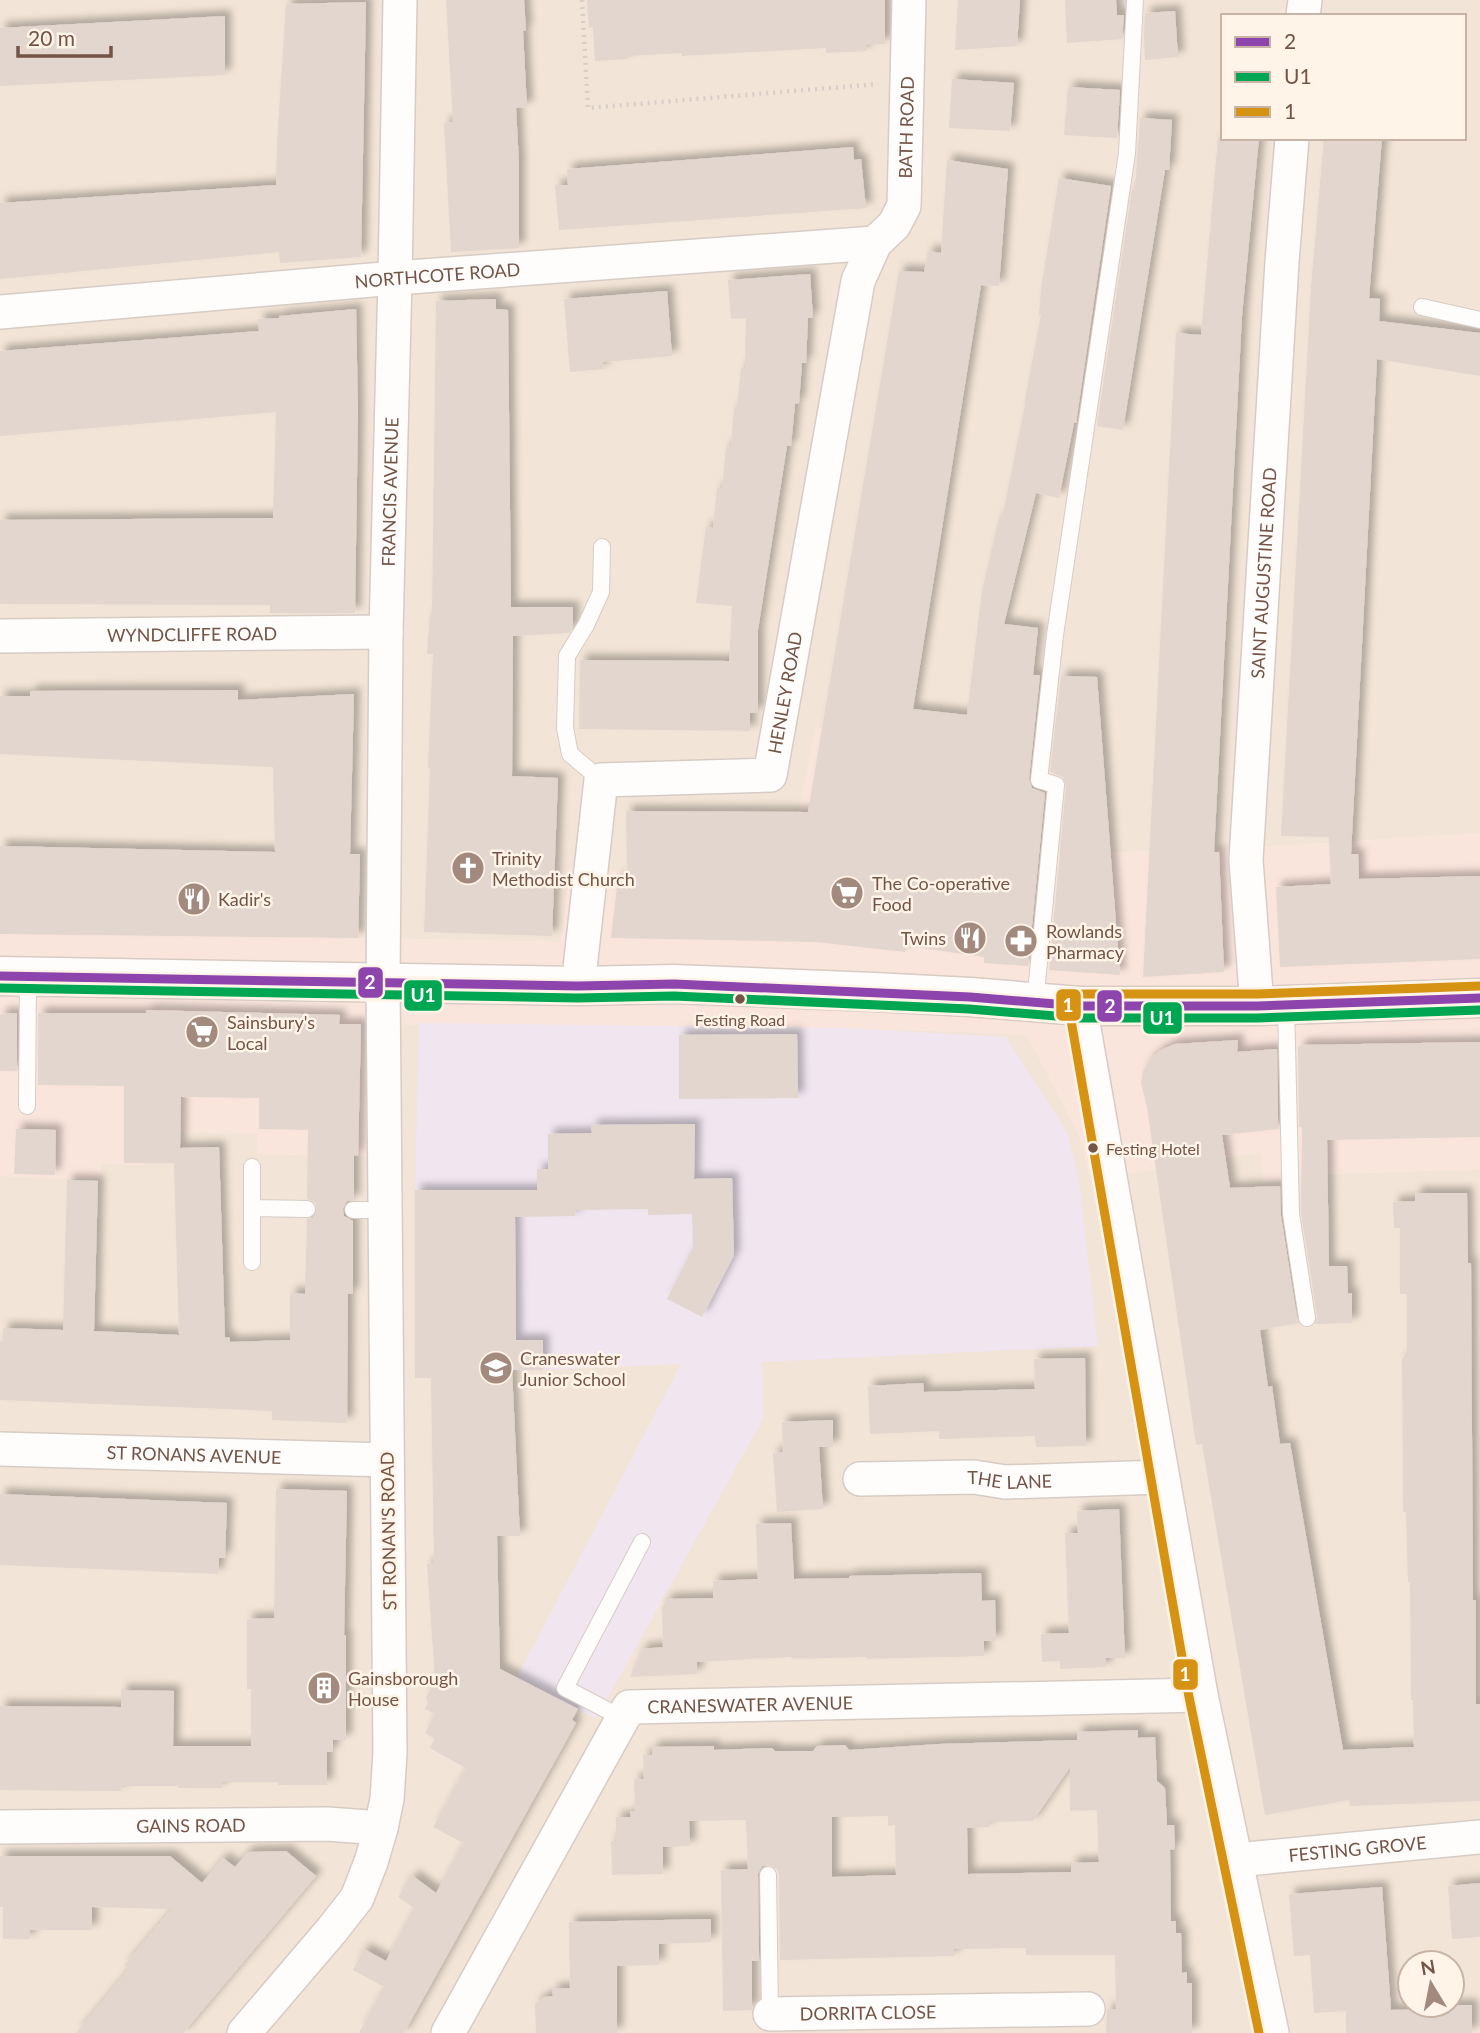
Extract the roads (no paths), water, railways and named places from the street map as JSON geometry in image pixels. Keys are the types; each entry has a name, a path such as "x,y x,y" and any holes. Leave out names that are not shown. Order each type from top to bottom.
{"main road":[{"path":"14,976 578,986 688,985 956,996 1080,1006 1272,1005 1480,998"}],"street":[{"name":"FRANCIS AVENUE","path":"383,983 386,632 400,0"},
{"name":"BATH ROAD","path":"875,243 894,225 904,206 909,0"},
{"name":"SAINT AUGUSTINE ROAD","path":"1272,1005 1246,860 1282,262 1293,140"},
{"name":"NORTHCOTE ROAD","path":"0,312 395,278 875,243"},
{"name":"HENLEY ROAD","path":"601,780 770,775 858,281 875,243"},
{"name":"WYNDCLIFFE ROAD","path":"0,636 386,632"},
{"path":"578,986 601,780"},
{"name":"ST RONAN'S ROAD","path":"244,2033 357,1898 371,1862 387,1799 390,1753 387,1460 369,1210 383,983"},
{"path":"1080,1006 1201,1695 1272,2033"},
{"name":"ST RONANS AVENUE","path":"0,1449 387,1460"},
{"name":"THE LANE","path":"860,1479 974,1477 1004,1482 1162,1477"},
{"name":"CRANESWATER AVENUE","path":"447,2033 629,1707 1201,1695"},
{"name":"GAINS ROAD","path":"0,1827 327,1824 381,1828"},
{"name":"FESTING GROVE","path":"1236,1860 1480,1837"},
{"name":"DORRITA CLOSE","path":"770,2014 967,2022 1088,2009"}],"lane":[{"path":"1035,1003 1056,785 1039,780 1055,635 1128,153 1135,0"},
{"path":"1422,307 1480,320"},
{"path":"601,780 570,754 565,728 567,656 586,625 601,592 602,547"},
{"path":"14,976 27,1106"},
{"path":"1272,1005 1291,1214 1307,1318"},
{"path":"252,1262 253,1167"},
{"path":"253,1209 307,1209"},
{"path":"622,1718 565,1688 642,1542"},
{"path":"768,1875 770,2014"}],"place":[{"name":"Trinity Methodist Church","path":"468,868"},
{"name":"The Co-operative Food","path":"847,893"},
{"name":"Kadir's","path":"194,899"},
{"name":"Twins","path":"970,938"},
{"name":"Rowlands Pharmacy","path":"1021,941"},
{"name":"Festing Road","path":"740,999"},
{"name":"Sainsbury's Local","path":"202,1032"},
{"name":"Festing Hotel","path":"1093,1148"},
{"name":"Craneswater Junior School","path":"496,1368"},
{"name":"Gainsborough House","path":"324,1688"}]}
